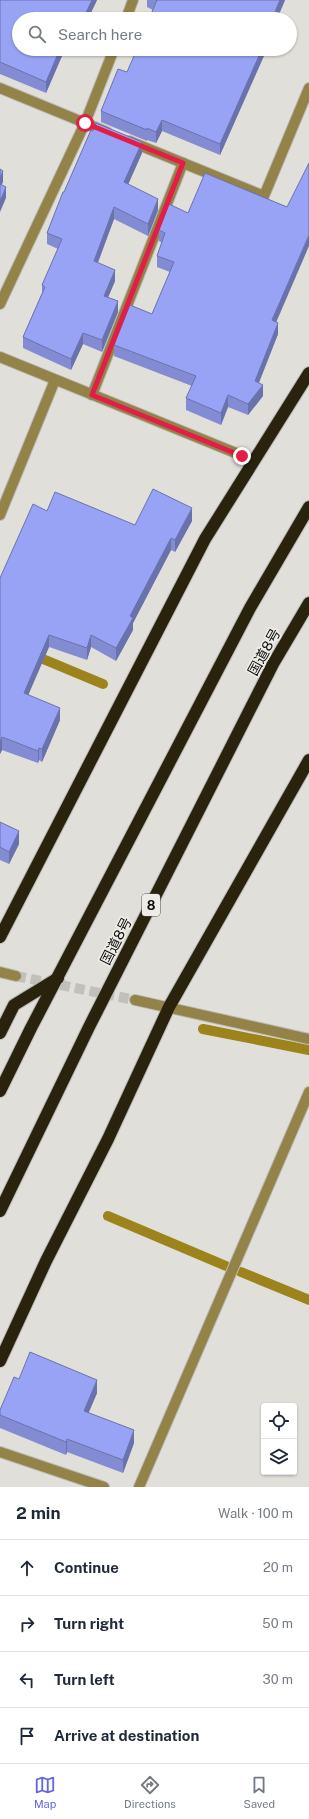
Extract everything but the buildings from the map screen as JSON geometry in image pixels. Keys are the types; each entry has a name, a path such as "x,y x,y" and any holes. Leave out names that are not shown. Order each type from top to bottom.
{"highway":[{"path":"0,937 205,539 253,460 309,373"},
{"path":"0,1091 250,608 309,507"},
{"name":"国道8号","path":"0,1211 89,1027 273,664 309,603"},
{"path":"0,1361 46,1261 108,1139 169,1007 309,760"},
{"path":"0,1033 14,1006 59,977"}],"street":[{"path":"129,12 133,0"},
{"path":"0,304 85,123 111,56"},
{"path":"0,88 264,196 309,88"},
{"path":"92,395 183,163"},
{"path":"0,357 253,460"},
{"path":"0,515 55,380"},
{"path":"0,972 16,976"},
{"path":"135,1000 309,1040"},
{"path":"139,1487 309,1092"},
{"path":"0,1452 104,1487"}],"waterway":[{"path":"31,654 103,684"},
{"path":"203,1029 309,1050"},
{"path":"108,1216 226,1266"},
{"path":"241,1272 309,1300"}],"tunnel":[{"path":"16,976 135,1000"}],"route":[{"path":"85,123 183,163 92,395 242,456"}]}
